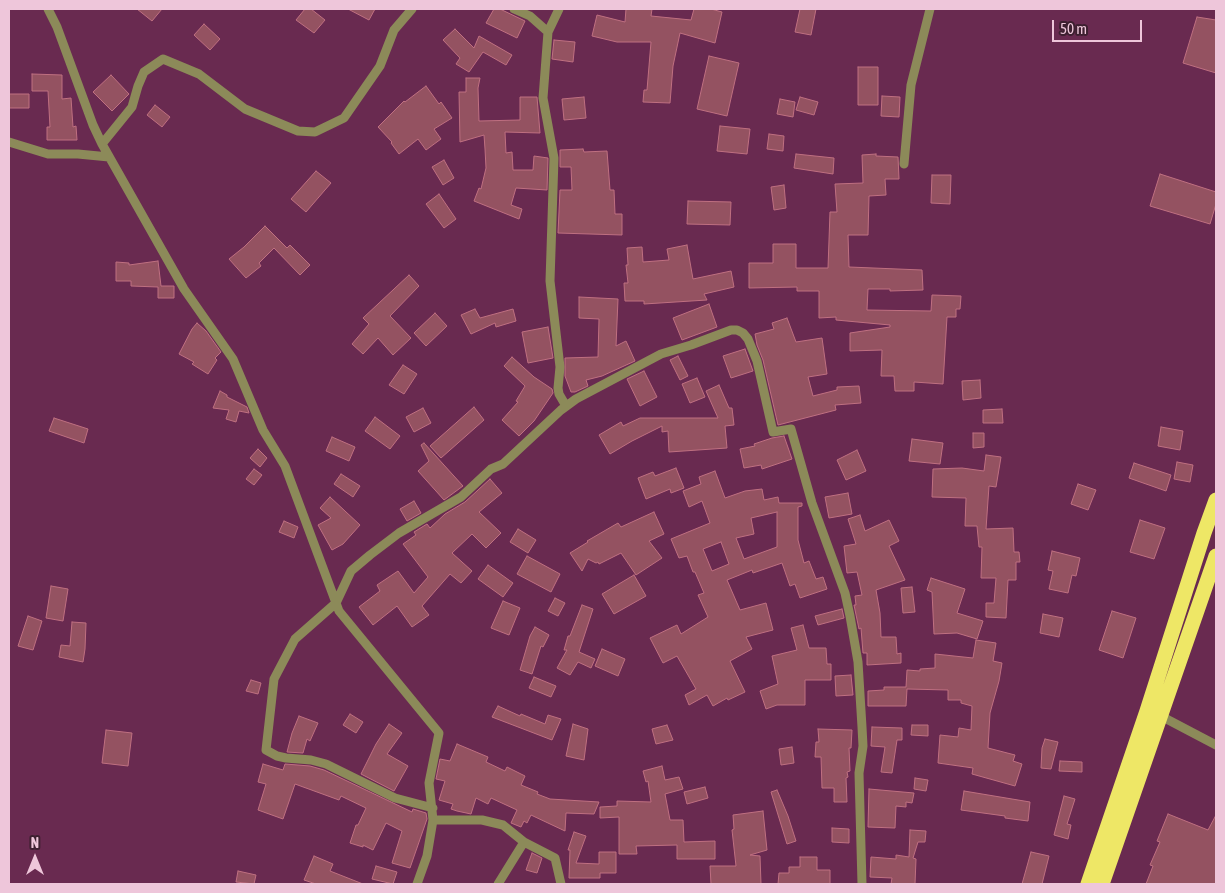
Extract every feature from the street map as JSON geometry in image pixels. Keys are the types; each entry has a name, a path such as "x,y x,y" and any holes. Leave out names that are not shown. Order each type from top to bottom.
{"highway":[{"path":"1088,884 1216,500"},
{"path":"1102,884 1162,716 1216,556"}],"street":[{"path":"48,9 92,125 184,289 233,359 263,430 285,466 339,611 439,734 430,784 433,820 427,856 417,884"},
{"path":"102,144 132,107 144,72 163,58 200,74 245,109 298,131 315,132 344,118 380,66 394,30 412,9"},
{"path":"514,9 530,16 548,32"},
{"path":"559,9 548,32 543,98 554,158 550,281 560,367 559,394 566,406"},
{"path":"904,164 911,85 930,9"},
{"path":"9,142 48,154 109,157"},
{"path":"432,808 396,798 326,764 277,756 266,750 274,679 295,639 336,603 351,571 399,533 461,497 491,468 503,464 566,406 661,354 731,330 743,334 748,339 757,361 773,432 791,429 812,503 845,593 858,662 862,727 863,746 859,781 862,884"},
{"path":"1147,711 1162,716 1216,745"},
{"path":"433,820 482,820 503,825 524,842 555,858 560,884"},
{"path":"498,884 524,842"}],"building":[{"path":"137,9 162,9 152,21"},
{"path":"305,9 311,9 325,20 314,33 296,20"},
{"path":"348,9 375,9 369,20"},
{"path":"494,9 500,9 525,21 517,38 486,23"},
{"path":"626,9 652,9 651,16 691,20 694,9 711,9 722,12 715,43 680,33 673,66 670,103 643,102 644,90 647,90 651,42 617,42 592,36 597,15 625,22"},
{"path":"800,9 816,9 811,35 795,32"},
{"path":"1197,17 1216,20 1216,73 1183,63"},
{"path":"204,24 220,39 210,50 194,35"},
{"path":"455,29 474,48 479,36 512,55 506,65 483,52 469,72 456,64 460,58 443,40"},
{"path":"554,40 575,42 573,62 552,59"},
{"path":"709,56 739,63 727,116 697,109"},
{"path":"858,67 878,67 878,105 858,105"},
{"path":"32,74 62,75 62,99 71,98 73,127 76,126 77,140 47,140 47,127 50,127 48,91 32,91"},
{"path":"111,75 129,94 112,111 93,92"},
{"path":"466,78 480,78 478,88 479,121 520,120 520,97 537,97 540,133 505,132 506,153 512,152 513,170 533,170 534,156 548,158 547,190 516,188 511,205 522,209 519,219 474,201 479,188 481,189 486,168 485,149 484,135 460,142 459,92 466,92"},
{"path":"426,86 439,104 441,102 452,118 434,129 441,139 426,150 418,139 399,154 392,142 378,127 404,101"},
{"path":"9,94 29,94 29,108 9,108"},
{"path":"882,96 900,97 899,117 881,116"},
{"path":"584,97 586,118 564,120 562,99"},
{"path":"800,97 818,102 814,115 796,110"},
{"path":"780,99 795,102 793,117 777,114"},
{"path":"155,105 170,117 162,127 147,115"},
{"path":"720,126 750,129 747,154 717,151"},
{"path":"769,134 784,136 783,151 767,149"},
{"path":"583,149 584,152 607,151 610,190 614,190 615,214 622,214 622,235 558,233 560,190 572,190 571,167 560,167 560,150"},
{"path":"796,154 834,158 833,174 794,168"},
{"path":"876,154 876,156 898,157 899,179 885,179 886,195 869,196 868,235 848,235 849,267 922,270 923,290 890,291 890,289 868,289 867,310 931,311 932,295 961,296 960,309 956,309 956,317 947,317 943,384 914,382 914,391 895,391 894,376 881,376 882,350 850,351 850,333 890,327 890,325 836,320 836,317 819,318 819,291 797,291 797,287 749,288 749,263 773,263 773,244 796,244 796,268 828,268 830,212 837,212 835,184 863,183 862,155"},
{"path":"444,160 454,178 443,185 432,167"},
{"path":"316,171 331,183 306,212 291,199"},
{"path":"1160,174 1216,192 1216,204 1210,224 1150,206"},
{"path":"932,175 951,175 950,204 931,203"},
{"path":"784,185 786,208 774,210 771,187"},
{"path":"439,194 456,219 444,228 426,204"},
{"path":"688,201 731,202 730,225 687,224"},
{"path":"265,226 287,248 290,245 310,265 300,275 274,248 259,263 261,266 246,278 229,259"},
{"path":"687,245 693,279 731,271 734,287 704,294 707,300 644,304 644,301 625,301 624,283 628,283 627,248 642,247 643,262 669,260 667,249"},
{"path":"158,261 161,286 174,286 174,298 158,298 158,287 131,286 131,281 116,281 116,262 129,263 129,265"},
{"path":"409,275 419,286 390,316 411,338 393,355 378,338 363,354 352,344 369,324 363,318"},
{"path":"579,297 618,299 616,346 626,341 635,361 602,376 586,380 588,386 571,392 565,376 565,358 598,357 599,319 579,318"},
{"path":"709,304 717,327 682,340 673,318"},
{"path":"475,309 480,318 513,309 516,321 496,327 495,323 471,334 461,315"},
{"path":"435,313 447,326 426,346 414,333"},
{"path":"787,318 796,342 822,338 827,374 808,377 813,396 837,390 837,387 859,386 861,403 835,405 836,410 778,425 755,334 774,329 772,323"},
{"path":"197,323 206,331 221,352 215,358 217,360 208,374 192,364 194,362 179,354"},
{"path":"548,327 553,358 528,363 522,332"},
{"path":"745,349 753,371 731,378 723,356"},
{"path":"678,356 688,376 680,380 670,360"},
{"path":"512,357 534,377 552,389 553,393 534,421 519,436 502,420 518,402 516,401 525,386 504,366"},
{"path":"403,365 417,374 404,394 389,385"},
{"path":"644,371 657,397 640,406 627,379"},
{"path":"697,378 705,397 690,403 682,384"},
{"path":"980,380 981,398 963,400 962,381"},
{"path":"719,385 729,408 732,408 734,425 725,426 727,448 669,452 668,431 662,432 662,426 610,454 599,435 621,422 623,426 640,418 718,418 706,391"},
{"path":"220,391 227,395 227,397 247,407 249,413 239,411 236,422 226,419 229,410 213,408"},
{"path":"474,407 484,420 441,458 430,446"},
{"path":"423,408 431,423 414,432 406,417"},
{"path":"1002,409 1003,423 983,423 983,410"},
{"path":"375,417 400,436 390,449 365,431"},
{"path":"54,418 88,429 84,443 49,431"},
{"path":"1161,427 1183,431 1180,450 1158,446"},
{"path":"973,433 984,433 984,447 973,448"},
{"path":"784,436 792,459 762,469 761,465 744,468 740,449"},
{"path":"332,437 355,447 349,461 326,451"},
{"path":"912,439 943,443 940,464 909,461"},
{"path":"424,443 463,486 444,500 418,471 429,461 421,445"},
{"path":"258,449 267,458 260,467 250,458"},
{"path":"857,450 866,471 846,480 837,460"},
{"path":"986,455 1001,457 996,487 989,486 986,529 1013,528 1014,552 1019,552 1020,562 1016,562 1016,580 1008,580 1006,618 986,617 986,603 994,603 996,578 981,578 982,547 979,547 977,526 965,526 966,498 932,497 933,469 962,468 984,471"},
{"path":"1177,462 1193,465 1190,482 1174,479"},
{"path":"1134,463 1171,475 1166,491 1129,478"},
{"path":"676,468 684,488 671,493 670,489 646,499 638,478 653,472 655,476"},
{"path":"254,469 262,475 254,485 246,479"},
{"path":"715,471 725,498 745,491 762,489 764,500 778,497 779,503 802,503 802,506 798,507 798,540 804,563 809,561 816,579 823,577 827,589 800,598 795,584 790,586 782,563 753,573 752,570 727,580 740,610 766,603 773,630 746,637 752,649 730,661 745,692 728,700 727,698 713,706 707,695 689,705 685,695 696,689 677,656 663,663 650,638 677,625 681,634 708,617 698,595 704,593 695,572 693,572 687,556 679,558 671,539 710,523 702,501 689,507 683,491 701,484 699,477","holes":["777,512 777,547 744,559 736,538 754,534 751,518","721,542 729,564 712,571 703,549"]},
{"path":"341,474 360,486 353,497 334,484"},
{"path":"490,479 502,493 479,512 501,533 486,548 472,534 452,553 472,571 461,583 450,574 422,606 429,615 412,627 397,606 373,625 359,607 380,591 377,585 398,571 414,593 428,577 403,544 416,535 414,532 427,524 430,528 445,514 465,502"},
{"path":"1078,484 1096,490 1088,510 1071,504"},
{"path":"848,493 852,514 829,518 825,497"},
{"path":"330,497 360,525 343,544 332,550 318,525 331,518 320,508"},
{"path":"414,501 421,513 407,521 400,509"},
{"path":"654,512 664,534 649,541 662,558 636,575 621,553 599,564 588,559 582,571 570,553 618,523 621,527"},
{"path":"860,515 865,531 889,520 899,541 889,546 905,580 876,590 880,613 881,637 896,637 897,654 901,653 901,663 867,665 867,653 863,653 861,628 859,629 854,605 856,605 855,596 862,595 857,572 847,573 844,546 856,544 848,519"},
{"path":"1140,520 1165,528 1154,559 1130,552"},
{"path":"284,521 298,527 294,538 279,532"},
{"path":"518,529 536,540 528,553 510,542"},
{"path":"1052,551 1080,558 1076,576 1072,575 1068,593 1049,589 1053,571 1048,570"},
{"path":"527,556 560,574 551,592 517,574"},
{"path":"488,565 513,583 503,597 478,579"},
{"path":"634,575 646,596 614,614 602,594"},
{"path":"931,578 965,589 957,613 983,621 977,639 957,633 934,634 932,592 927,590"},
{"path":"51,586 68,589 63,621 46,618"},
{"path":"912,587 915,612 903,613 901,588"},
{"path":"555,598 565,603 558,616 548,611"},
{"path":"503,601 520,608 509,635 491,628"},
{"path":"582,605 593,609 579,652 595,659 591,668 578,662 570,675 557,668 567,650 564,650 568,636 570,636"},
{"path":"842,609 844,618 818,625 815,616"},
{"path":"1112,611 1136,618 1123,658 1099,650"},
{"path":"1043,614 1063,618 1059,637 1040,633"},
{"path":"28,616 42,621 33,650 18,646"},
{"path":"72,622 86,623 83,662 59,657 61,645 70,646"},
{"path":"803,625 809,648 826,648 827,664 831,664 831,680 805,680 805,705 777,705 766,709 760,691 778,684 772,656 797,650 791,628"},
{"path":"535,627 549,635 543,647 541,646 532,674 520,670 530,636"},
{"path":"976,640 996,643 993,661 1002,663 990,713 988,748 1015,755 1013,761 1022,764 1015,786 972,774 973,768 938,763 940,735 958,737 959,728 971,730 972,706 961,703 961,700 948,700 948,690 907,689 906,706 868,706 868,691 884,690 884,687 906,687 907,670 920,671 920,669 935,668 935,654 973,658"},
{"path":"602,649 625,659 618,676 595,666"},
{"path":"851,675 853,695 836,696 835,676"},
{"path":"534,677 556,686 551,697 529,688"},
{"path":"251,680 261,683 258,694 246,691"},
{"path":"498,706 545,724 548,715 561,719 552,740 492,717"},
{"path":"350,714 363,722 356,733 343,725"},
{"path":"299,716 318,723 310,741 307,739 303,753 287,752 292,733"},
{"path":"389,724 402,733 387,754 408,766 394,791 361,774 376,744"},
{"path":"573,724 588,729 584,760 566,756"},
{"path":"667,725 673,740 656,744 652,729"},
{"path":"912,725 928,725 928,736 911,735"},
{"path":"872,727 902,728 902,740 897,740 892,773 881,772 885,747 871,746"},
{"path":"818,729 852,730 851,748 849,748 850,771 847,772 848,777 846,778 847,802 834,802 834,788 822,788 821,757 815,757 816,742 819,742"},
{"path":"106,730 132,733 128,766 102,763"},
{"path":"1045,739 1058,742 1051,769 1041,768 1042,748"},
{"path":"457,744 488,757 486,762 505,771 507,767 525,776 521,785 538,792 537,794 550,799 599,802 594,814 566,813 565,831 531,815 527,823 524,821 521,827 511,823 517,810 491,798 488,804 476,798 471,814 451,809 453,804 439,800 445,781 436,779 440,759 450,761"},
{"path":"792,747 794,763 781,765 779,749"},
{"path":"1060,761 1082,762 1082,772 1059,771"},
{"path":"263,764 283,770 285,764 310,766 324,770 412,812 413,809 426,813 427,819 410,868 392,863 402,831 386,823 373,850 363,845 363,847 350,843 356,825 358,825 366,808 341,796 339,800 295,784 283,819 258,810 266,784 258,782"},
{"path":"662,766 665,780 679,777 683,789 665,794 670,820 683,820 684,842 715,841 715,859 677,859 677,845 636,846 637,854 619,854 619,817 600,818 600,807 617,806 617,801 651,802 648,781 646,782 643,771"},
{"path":"915,778 928,780 926,791 914,789"},
{"path":"705,787 708,798 687,804 684,792"},
{"path":"869,789 914,793 912,803 906,802 906,807 896,806 895,828 868,827"},
{"path":"777,790 796,841 787,844 771,792"},
{"path":"964,791 1030,802 1028,821 961,810"},
{"path":"1064,796 1075,799 1067,824 1071,825 1068,839 1054,835"},
{"path":"763,811 767,850 750,855 760,856 761,884 711,884 710,866 736,866 732,830 734,829 733,815"},
{"path":"1168,814 1208,830 1216,815 1216,884 1146,884 1153,866 1150,865 1160,842 1157,841"},
{"path":"832,828 849,829 849,843 832,842"},
{"path":"910,830 926,831 925,842 918,842 913,858 916,859 915,884 891,884 892,878 870,877 871,857 896,859 896,855 909,857"},
{"path":"574,832 586,836 576,863 599,864 599,852 616,852 616,873 600,873 600,878 569,878 570,850 568,850"},
{"path":"1031,852 1049,856 1042,884 1022,884"},
{"path":"532,853 542,858 537,873 526,870"},
{"path":"314,856 333,864 330,871 363,884 316,884 304,880"},
{"path":"800,857 817,857 817,870 830,870 830,884 778,884 779,873 789,873 789,867 800,867"},
{"path":"376,866 397,872 393,884 372,879"},
{"path":"238,871 256,875 254,884 236,882"}]}
